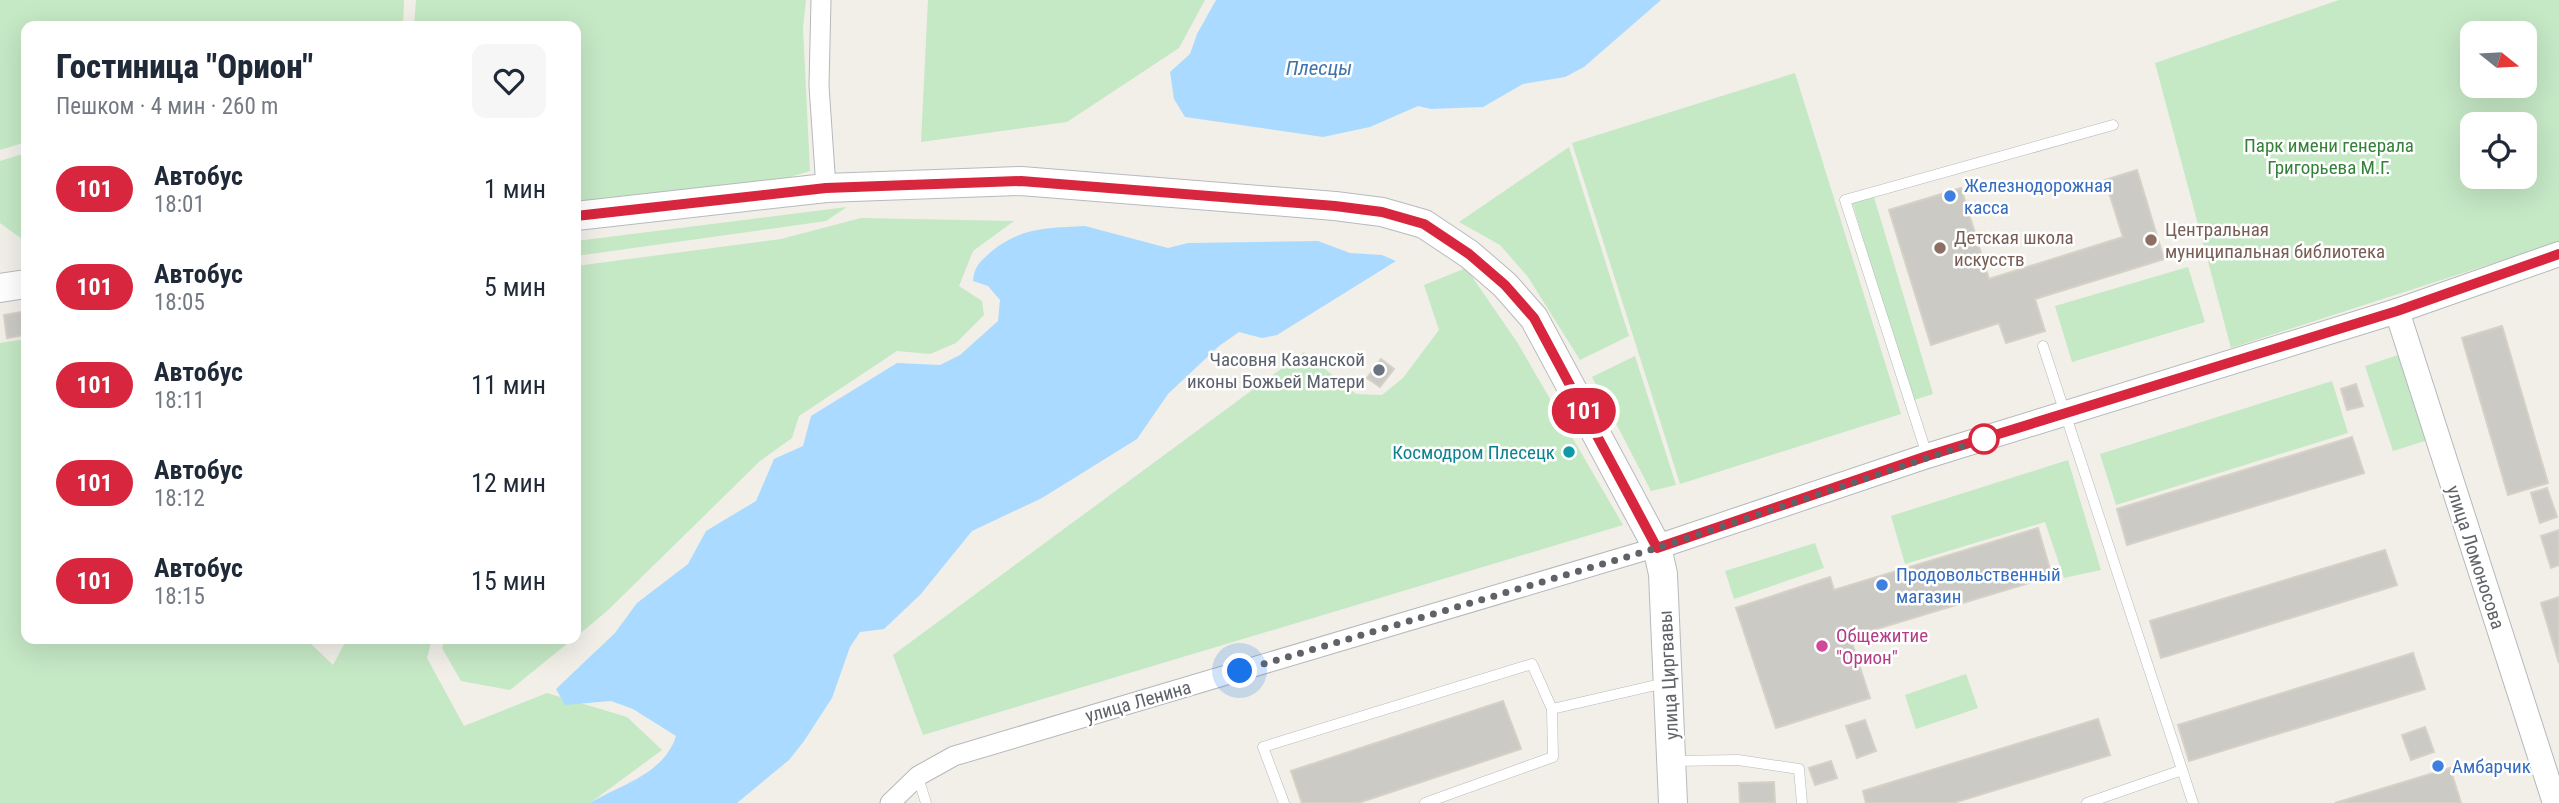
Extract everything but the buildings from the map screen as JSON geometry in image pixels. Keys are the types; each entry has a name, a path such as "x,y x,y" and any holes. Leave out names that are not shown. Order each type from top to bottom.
{"main road":[{"name":"улица Циргвавы","path":"581,215 826,188 1021,181 1335,206 1382,212 1424,224 1478,261 1505,285 1534,318 1657,548 1663,574 1673,803"}],"street":[{"path":"821,0 819,86 826,188"},
{"name":"улица Ленина","path":"890,803 918,776 954,756 1657,548 1927,456 2397,311 2559,254"},
{"name":"улица Ломоносова","path":"2397,311 2555,803"}],"lane":[{"path":"1927,456 1845,200 2112,125"},
{"path":"2043,346 2193,803"},
{"path":"1284,803 1263,747 1532,664 1552,709 1553,757 1425,803"},
{"path":"1552,709 1669,682"},
{"path":"1672,761 1738,760 1799,769 1802,803"},
{"path":"2087,803 2182,770"},
{"path":"918,776 926,803"}],"green space":[{"path":"0,0 404,0 403,21 21,21 21,144 0,150"},
{"path":"416,0 806,0 803,28 810,171 777,181 581,202 581,21 414,21"},
{"path":"928,0 1205,0 1179,48 1067,122 921,142"},
{"name":"Парк имени генерала Григорьева М.Г.","path":"2339,0 2559,0 2559,242 2231,348 2155,63"},
{"path":"1795,73 1901,414 1680,484 1572,143"},
{"path":"1569,147 1629,336 1580,360 1528,277 1500,245 1459,222"},
{"path":"21,155 21,238 0,223 0,161"},
{"path":"1873,194 1933,394 1911,401 1852,201"},
{"path":"847,207 826,221 581,255 581,240"},
{"path":"861,218 1014,221 973,251 959,286 982,301 984,315 956,343 930,354 897,351 799,416 792,438 760,461 607,611 581,633 581,265 781,239"},
{"path":"2188,267 2205,322 2072,362 2055,306"},
{"path":"1466,268 1517,342 1623,525 923,735 893,655 1304,352 1356,394 1382,395 1403,378 1439,330 1424,285"},
{"path":"21,340 21,644 311,644 333,665 344,644 431,644 427,658 464,726 547,693 627,717 662,750 590,803 0,803 0,343"},
{"path":"2404,353 2431,439 2393,451 2365,366"},
{"path":"1635,356 1676,485 1651,491 1592,377"},
{"path":"2332,381 2348,433 2116,505 2100,454"},
{"path":"2068,460 2101,570 2064,578 2045,522 1905,564 1891,516"},
{"path":"1815,543 1824,568 1734,599 1725,571"},
{"path":"443,644 567,644 510,690 461,681 442,648"},
{"path":"1966,674 1978,708 1916,729 1905,695"}],"water":[{"name":"Плесцы","path":"1216,0 1661,0 1584,67 1565,77 1523,84 1483,107 1431,109 1418,106 1370,127 1323,137 1185,117 1174,99 1170,72 1190,54 1197,34"},
{"path":"1085,226 1168,248 1188,243 1318,241 1350,253 1382,255 1396,261 1277,335 1262,338 1239,332 1219,346 1168,394 1137,439 1042,498 972,531 920,595 884,629 860,632 850,647 832,698 804,741 789,760 737,803 590,803 652,769 670,749 676,736 633,709 611,701 565,705 556,689 615,633 637,603 688,564 706,531 756,501 774,459 803,446 811,416 897,363 940,365 960,355 998,321 1000,300 988,286 973,281 981,261 992,251 1014,237 1036,230"}],"bus line":[{"name":"101","path":"581,215 826,188 1021,181 1335,206 1382,212 1424,224 1469,254 1505,285 1534,318 1657,548 1927,456 2397,311 2559,254"}],"place":[{"name":"Железнодорожная касса","path":"1950,196"},
{"name":"Центральная муниципальная библиотека","path":"2151,240"},
{"name":"Детская школа искусств","path":"1940,248"},
{"name":"Часовня Казанской иконы Божьей Матери","path":"1379,370"},
{"name":"Космодром Плесецк","path":"1569,452"},
{"name":"Продовольственный магазин","path":"1882,585"},
{"name":"Общежитие \"Орион\"","path":"1822,646"},
{"name":"Амбарчик","path":"2438,766"}],"route":[{"path":"1240,671 1657,548 1984,439"}]}
